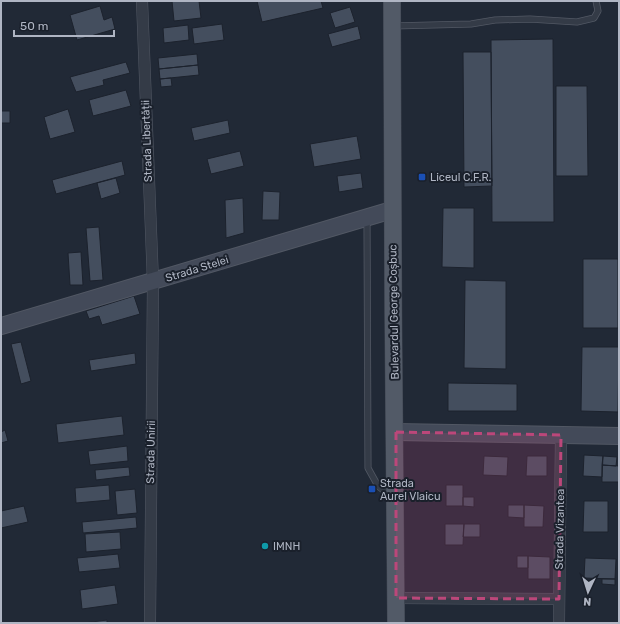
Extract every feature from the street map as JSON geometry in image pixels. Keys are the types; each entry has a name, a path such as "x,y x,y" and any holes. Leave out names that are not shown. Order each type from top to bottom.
{"main road":[{"name":"Bulevardul George Coșbuc","path":"392,1 392,210 396,432 396,623"}],"street":[{"name":"Strada Libertății","path":"142,1 153,282"},
{"name":"Strada Stelei","path":"1,326 392,210"},
{"name":"Strada Unirii","path":"150,623 153,282"},
{"path":"396,432 619,436"},
{"name":"Strada Vizantea","path":"559,623 561,435"},
{"path":"396,598 559,599"}],"lane":[{"path":"392,26 471,24 495,20 530,19 577,22 594,18 598,11 596,1"},
{"path":"367,218 368,468 378,486 395,499"}],"highlighted area":[{"path":"396,432 561,435 559,599 396,598"}],"building":[{"path":"172,1 199,1 201,18 174,21"},
{"path":"257,1 321,1 323,8 262,22"},
{"path":"100,6 104,20 112,17 115,29 77,40 70,15"},
{"path":"350,7 355,22 335,28 330,13"},
{"path":"222,24 224,40 194,44 192,28"},
{"path":"188,25 189,40 164,43 163,28"},
{"path":"358,26 361,39 332,47 328,34"},
{"path":"553,39 554,222 492,222 491,40"},
{"path":"463,52 491,52 492,186 464,187"},
{"path":"197,54 198,65 159,69 158,58"},
{"path":"126,62 130,73 103,80 104,85 76,92 70,77"},
{"path":"198,65 199,75 160,79 159,69"},
{"path":"171,78 172,86 161,87 160,79"},
{"path":"556,86 587,86 588,176 556,176"},
{"path":"126,90 131,106 93,116 89,100"},
{"path":"68,109 75,132 50,139 44,117"},
{"path":"1,111 10,111 10,123 1,123"},
{"path":"228,120 230,133 194,141 191,128"},
{"path":"357,136 361,159 314,167 310,144"},
{"path":"240,151 244,166 211,174 207,159"},
{"path":"122,161 125,175 56,194 52,180"},
{"path":"361,173 363,188 339,192 337,176"},
{"path":"116,178 120,193 101,199 97,183"},
{"path":"263,191 280,192 279,220 262,220"},
{"path":"243,198 244,233 226,238 225,200"},
{"path":"443,208 474,208 474,268 442,267"},
{"path":"99,227 103,280 90,281 86,228"},
{"path":"81,252 83,285 70,285 68,253"},
{"path":"583,259 618,259 618,328 583,328"},
{"path":"465,280 506,281 506,369 464,368"},
{"path":"134,296 140,314 102,325 99,316 89,319 86,311"},
{"path":"21,342 31,381 21,384 11,344"},
{"path":"582,347 619,347 618,412 581,411"},
{"path":"135,353 136,364 91,371 89,360"},
{"path":"448,383 517,384 517,411 448,411"},
{"path":"122,416 124,435 58,443 56,424"},
{"path":"5,430 8,441 1,443 1,432"},
{"path":"127,446 128,461 90,465 88,451"},
{"path":"584,455 603,456 602,477 583,476"},
{"path":"484,456 508,457 507,476 483,475"},
{"path":"527,456 547,456 547,476 526,476"},
{"path":"603,456 617,457 616,466 602,465"},
{"path":"602,465 619,466 619,482 602,482"},
{"path":"129,467 130,476 96,480 95,470"},
{"path":"109,485 110,500 76,503 75,488"},
{"path":"446,485 463,485 463,506 446,506"},
{"path":"135,489 137,513 117,515 115,491"},
{"path":"463,497 474,497 474,507 463,506"},
{"path":"584,501 608,501 608,532 583,532"},
{"path":"508,505 524,505 524,518 508,517"},
{"path":"524,505 544,506 543,527 524,527"},
{"path":"24,506 28,522 1,528 1,511"},
{"path":"136,517 137,528 83,533 82,522"},
{"path":"445,524 464,524 463,545 445,545"},
{"path":"464,524 480,524 480,537 463,537"},
{"path":"120,532 121,549 86,552 85,534"},
{"path":"118,554 120,568 79,572 77,558"},
{"path":"517,556 528,556 528,568 517,568"},
{"path":"528,556 550,557 550,579 528,579"},
{"path":"585,558 616,559 615,579 584,578"},
{"path":"602,579 615,579 615,585 602,584"},
{"path":"115,585 118,604 82,609 80,590"},
{"path":"107,620 107,623 84,623"}],"place":[{"name":"Liceul C.F.R.","path":"422,177"},
{"name":"Strada Aurel Vlaicu","path":"372,489"},
{"name":"IMNH","path":"265,546"}]}
